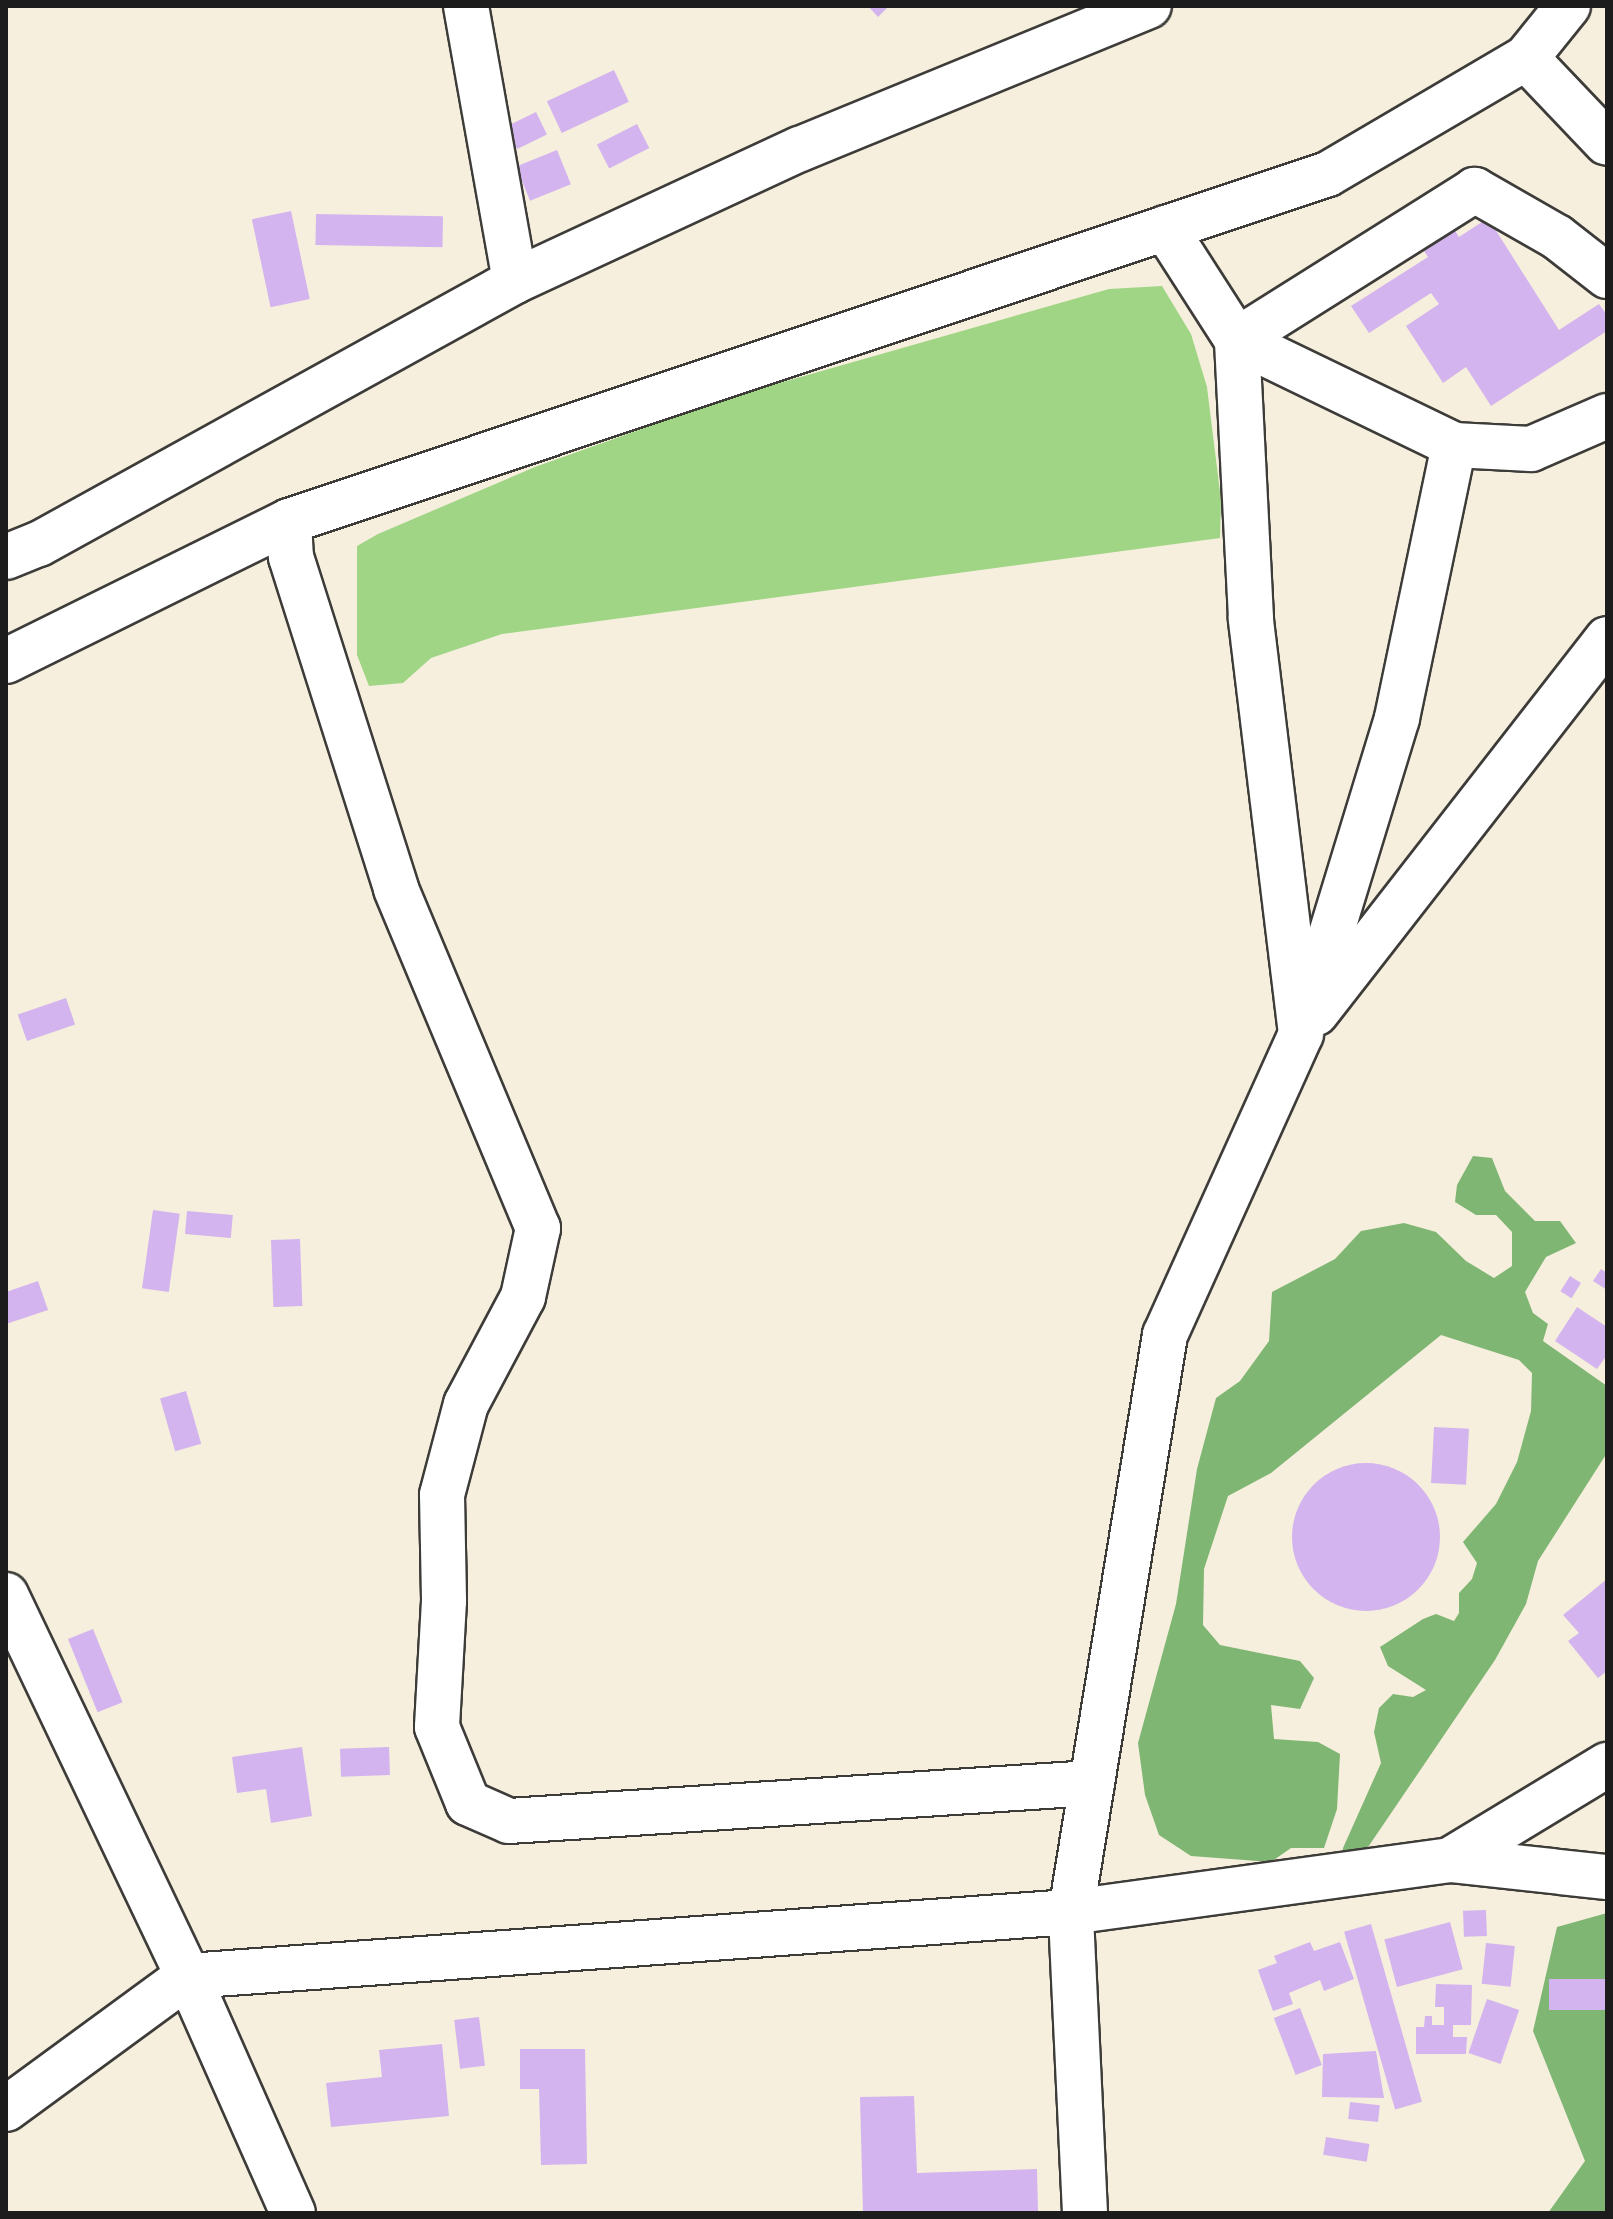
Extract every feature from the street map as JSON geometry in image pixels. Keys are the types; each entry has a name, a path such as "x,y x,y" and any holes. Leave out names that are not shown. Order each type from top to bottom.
{"street":[{"path":"466,6 515,281"},
{"path":"6,557 515,281 800,149 1149,6"},
{"path":"6,661 289,521 1328,174 1526,58 1568,6"},
{"path":"1526,58 1607,143"},
{"path":"1237,340 1475,190 1557,237 1607,276"},
{"path":"1165,228 1237,340 1251,618 1301,1034"},
{"path":"1237,340 1454,445 1531,449 1607,416"},
{"path":"1085,2213 1071,1912 1165,1335 1301,1034 1397,718 1454,445"},
{"path":"289,521 291,557 396,889 538,1228 523,1297 466,1404 442,1495 444,1601 437,1727 468,1803 509,1821 1092,1783"},
{"path":"1301,1034 1607,639"},
{"path":"6,1595 188,1976 293,2213"},
{"path":"1450,1860 1607,1765"},
{"path":"6,2109 188,1976 1071,1912 1450,1860 1607,1877"}],"green space":[{"path":"1162,286 1191,334 1207,387 1221,500 1220,538 502,634 431,658 403,683 369,686 357,655 357,546 378,534 535,467 737,395 1109,289"},
{"path":"1473,1156 1492,1158 1505,1191 1535,1221 1560,1221 1576,1243 1546,1257 1525,1292 1533,1313 1548,1324 1543,1341 1607,1386 1607,1453 1538,1561 1526,1604 1495,1660 1362,1856 1342,1857 1343,1848 1381,1763 1374,1732 1379,1708 1393,1694 1413,1697 1426,1690 1388,1666 1380,1647 1423,1619 1436,1614 1454,1621 1459,1613 1459,1593 1472,1579 1477,1563 1463,1542 1496,1504 1517,1462 1531,1411 1532,1373 1519,1360 1441,1335 1271,1473 1228,1496 1204,1569 1203,1625 1220,1645 1300,1661 1314,1678 1300,1709 1271,1705 1274,1739 1318,1742 1340,1754 1337,1809 1324,1848 1291,1848 1271,1862 1191,1856 1159,1835 1145,1795 1138,1743 1176,1604 1197,1469 1216,1398 1240,1381 1269,1341 1272,1292 1335,1259 1361,1231 1404,1223 1436,1232 1466,1261 1494,1278 1512,1266 1512,1232 1496,1215 1476,1215 1455,1202 1457,1185"},
{"path":"1607,1913 1607,2213 1548,2213 1585,2161 1533,2031 1557,1927"}],"building":[{"path":"868,6 889,6 878,17"},
{"path":"614,70 629,102 562,133 547,101"},
{"path":"536,112 547,134 517,149 506,126"},
{"path":"637,124 649,148 609,168 597,144"},
{"path":"557,150 571,184 530,201 516,166"},
{"path":"291,211 310,299 271,307 252,219"},
{"path":"316,214 443,216 442,247 315,245"},
{"path":"1488,218 1559,330 1599,304 1607,315 1607,331 1491,406 1466,367 1443,383 1406,326 1439,304 1431,293 1369,333 1351,306 1428,257 1421,246 1452,226 1459,237"},
{"path":"66,998 75,1024 27,1041 18,1015"},
{"path":"153,1210 180,1214 169,1292 142,1288"},
{"path":"187,1211 233,1215 231,1238 185,1234"},
{"path":"300,1239 302,1306 273,1307 271,1240"},
{"path":"1601,1269 1607,1273 1607,1290 1593,1281"},
{"path":"1570,1276 1581,1283 1571,1298 1560,1291"},
{"path":"38,1281 48,1310 6,1324 6,1292"},
{"path":"1577,1307 1607,1327 1607,1355 1597,1369 1555,1341"},
{"path":"186,1391 201,1444 175,1451 160,1398"},
{"path":"1434,1427 1469,1429 1466,1485 1431,1483"},
{"path":"1366,1463 1394,1468 1418,1485 1435,1509 1440,1537 1435,1565 1418,1589 1394,1606 1366,1611 1338,1606 1314,1589 1297,1565 1292,1537 1297,1509 1314,1485 1338,1468"},
{"path":"1607,1579 1607,1671 1598,1678 1568,1641 1579,1633 1563,1615"},
{"path":"93,1629 123,1702 98,1712 68,1639"},
{"path":"302,1747 312,1816 271,1823 266,1789 237,1793 232,1757"},
{"path":"389,1747 390,1775 341,1777 340,1749"},
{"path":"1486,1910 1487,1936 1464,1937 1463,1911"},
{"path":"1450,1922 1463,1969 1397,1987 1384,1940"},
{"path":"1371,1924 1422,2102 1395,2110 1344,1932"},
{"path":"1310,1942 1314,1951 1340,1942 1354,1979 1324,1991 1320,1980 1289,1993 1293,2004 1273,2011 1258,1970 1277,1963 1274,1956"},
{"path":"1486,1943 1515,1946 1511,1987 1482,1984"},
{"path":"1549,1979 1607,1979 1607,2010 1549,2010"},
{"path":"1436,1984 1472,1985 1471,2025 1453,2025 1453,2037 1467,2037 1466,2054 1416,2054 1416,2027 1424,2027 1425,2016 1432,2016 1432,2025 1444,2025 1444,2007 1435,2007"},
{"path":"1487,1999 1519,2010 1501,2064 1468,2053"},
{"path":"1300,2008 1322,2065 1296,2075 1274,2018"},
{"path":"479,2017 485,2066 460,2069 454,2020"},
{"path":"442,2044 449,2116 331,2127 326,2083 382,2077 379,2050"},
{"path":"520,2049 585,2049 587,2164 541,2165 539,2089 520,2089"},
{"path":"1376,2051 1384,2098 1322,2097 1323,2054"},
{"path":"914,2096 917,2173 1037,2169 1038,2211 863,2213 860,2097"},
{"path":"1350,2102 1380,2105 1378,2122 1348,2119"},
{"path":"1326,2137 1369,2144 1367,2162 1323,2155"}]}
